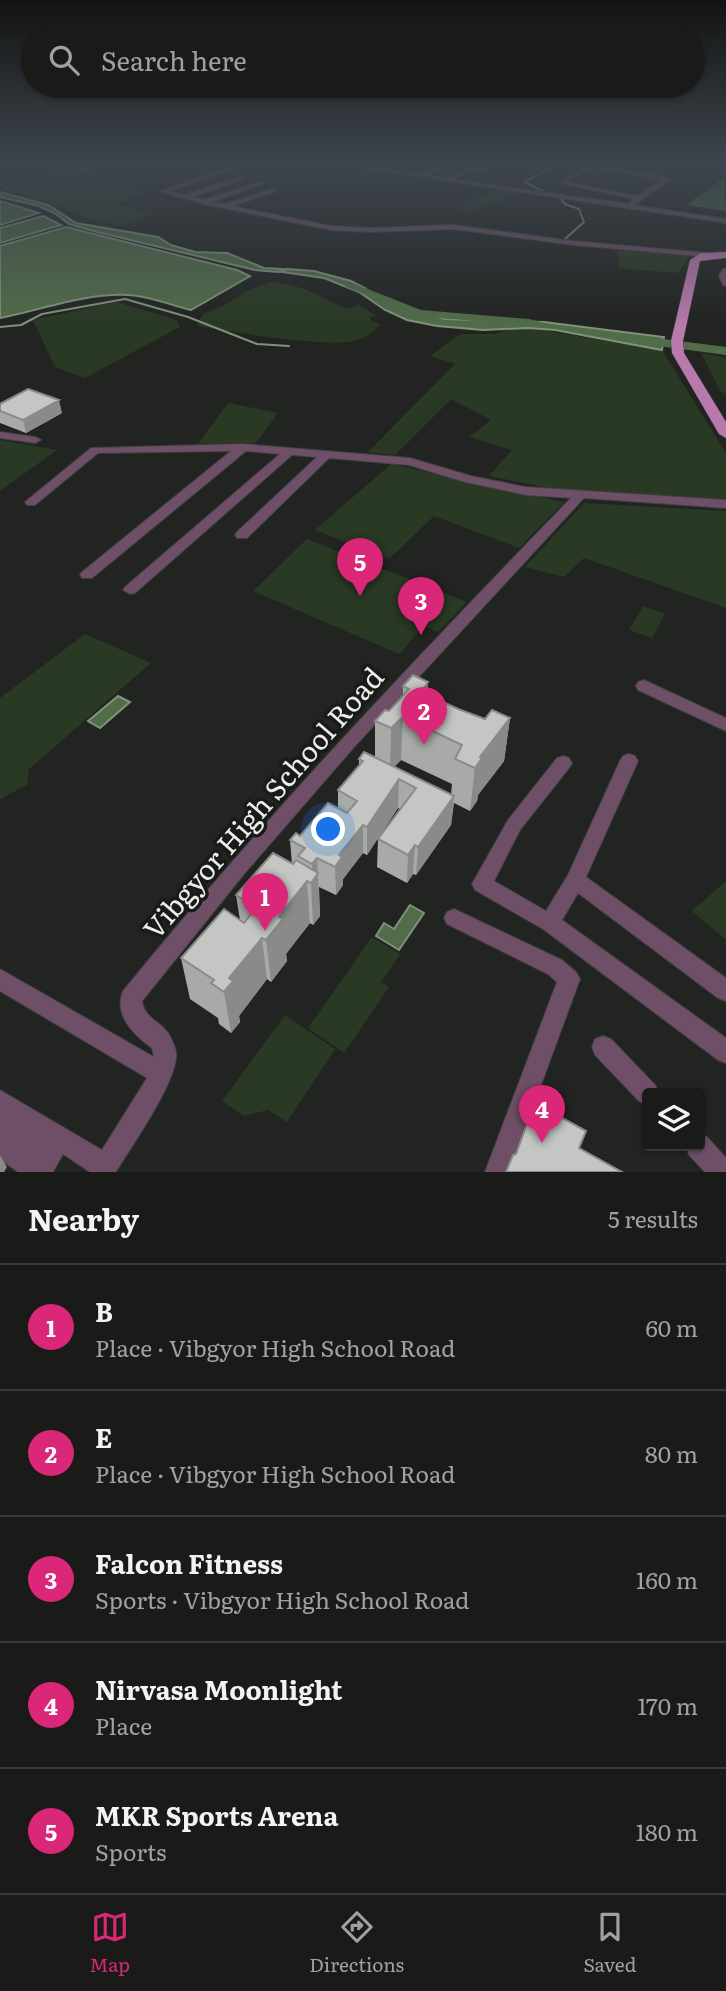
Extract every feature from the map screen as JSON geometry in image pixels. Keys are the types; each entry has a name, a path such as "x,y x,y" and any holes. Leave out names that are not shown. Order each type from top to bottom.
{"main road":[{"path":"718,255 707,258 701,264 681,348 726,434"},
{"path":"681,348 726,418"}],"street":[{"path":"276,217 331,228 371,230 453,227 591,245 718,255"},
{"path":"699,217 726,221"},
{"path":"726,271 723,276 726,283"},
{"path":"0,435 36,440"},
{"path":"86,575 243,447"},
{"path":"31,502 95,450 243,447 410,462 469,479 526,491 579,497 726,505"},
{"path":"130,590 291,450"},
{"path":"242,535 327,454"},
{"name":"Vibgyor High School Road","path":"162,1074 166,1054 160,1040 145,1029 133,1014 131,998 200,912 352,741 447,635 579,497"},
{"path":"643,685 726,725"},
{"path":"550,923 575,880 629,761"},
{"path":"563,763 514,825 482,884 550,923 726,1052"},
{"path":"575,880 726,991"},
{"path":"454,918 555,967 569,979 496,1172"},
{"path":"0,979 162,1074 104,1169 0,1102"},
{"path":"603,1047 643,1088"},
{"path":"0,1121 51,1154 40,1171 0,1144"},
{"path":"703,1151 722,1172"}],"shaded area":[{"path":"0,217 27,217 0,225"},
{"path":"41,217 61,225 0,243 0,228"},
{"path":"60,217 66,217 76,223 158,237 171,245 195,252 227,253 264,268 283,269 278,272 255,270 69,224"},
{"path":"81,217 143,217 119,226"},
{"path":"66,227 237,270 250,276 191,310 144,297 112,295 79,299 0,318 0,246"},
{"path":"617,250 692,254 678,273 619,268"},
{"path":"287,269 314,271 351,281 376,297 445,319 544,322 664,337 662,350 555,330 483,330 407,320 385,310 359,292 324,278 282,272"},
{"path":"270,282 300,288 347,309 358,305 377,316 370,317 370,320 381,325 358,340 345,342 279,338 197,326 203,314"},
{"path":"116,302 177,320 180,327 85,378 55,367 33,320"},
{"path":"528,328 662,350 726,453 726,499 573,493 489,476 512,450 469,437 491,420 451,399 395,455 368,452 455,364 430,356 460,334 497,334 505,330"},
{"path":"701,353 726,358 726,394 720,391"},
{"path":"228,403 278,413 256,443 198,444"},
{"path":"0,440 57,450 0,491"},
{"path":"391,464 564,502 519,548 434,516 389,559 315,530"},
{"path":"584,503 726,511 726,608 584,558 564,577 525,567"},
{"path":"307,539 467,602 438,632 424,626 399,654 253,591"},
{"path":"643,606 665,614 652,638 629,630"},
{"path":"85,634 151,663 29,769 27,785 0,799 0,698"},
{"path":"118,696 130,702 100,728 88,721"},
{"path":"726,881 726,940 692,911"},
{"path":"410,905 424,913 399,950 376,936 384,923 394,929"},
{"path":"372,937 400,954 381,982 389,987 344,1053 308,1028"},
{"path":"285,1015 335,1049 287,1122 268,1110 244,1116 222,1101"}],"building":[{"path":"28,389 59,400 23,420 0,411 0,404"},
{"path":"413,675 428,682 422,692 458,709 485,719 492,710 510,718 480,757 482,758 475,768 455,759 462,745 403,717 391,728 375,721 385,710 389,711 409,689 403,686"},
{"path":"364,752 454,796 418,847 415,845 408,855 378,839 416,788 399,779 367,827 363,825 339,855 342,857 335,867 317,858 312,864 298,856 305,848 290,840 296,833 300,836 328,803 347,813 357,801 338,790 363,761 359,759"},
{"path":"273,853 293,864 296,860 318,873 311,883 307,881 292,900 279,917 283,919 266,940 262,938 229,978 233,981 224,992 211,983 214,980 181,958 224,909 244,923 256,908 236,895"},
{"path":"539,1091 560,1103 555,1114 586,1131 579,1148 622,1172 506,1172 513,1155 516,1154"}],"waterway":[{"path":"570,242 565,239 584,222 582,217"},
{"path":"350,285 419,313 543,324"},
{"path":"0,327 21,325 42,314 125,299 188,317 257,344 289,346"},
{"path":"640,340 726,351"}],"place":[{"name":"MKR Sports Arena","path":"360,596"},
{"name":"Falcon Fitness","path":"421,635"},
{"name":"E","path":"424,745"},
{"name":"B","path":"265,931"},
{"name":"Nirvasa Moonlight","path":"542,1143"}]}
